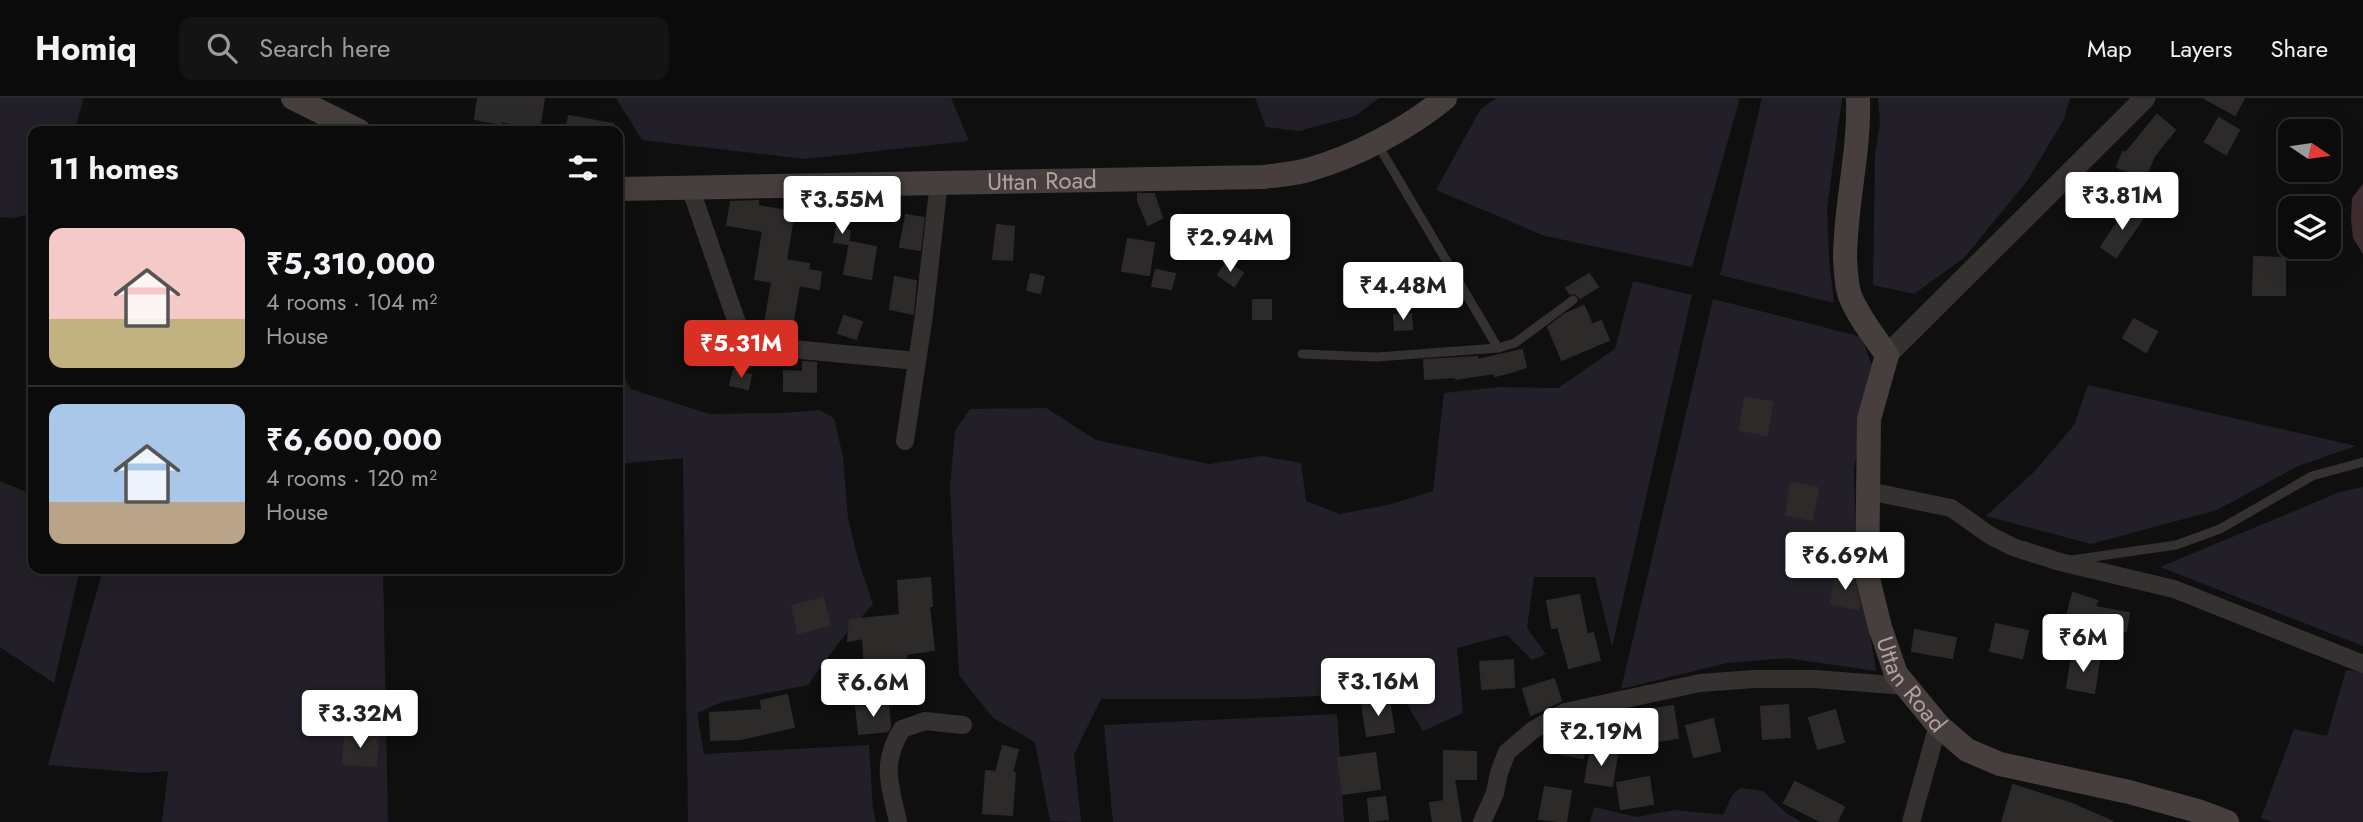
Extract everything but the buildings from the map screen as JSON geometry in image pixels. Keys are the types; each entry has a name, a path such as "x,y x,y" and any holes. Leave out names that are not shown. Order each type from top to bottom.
{"main road":[{"path":"293,98 349,126"},
{"name":"Uttan Road","path":"623,188 1263,177 1311,170 1376,141 1413,121 1445,98"},
{"path":"1858,98 1859,124 1845,235 1846,275 1849,294 1860,318 1887,355"},
{"name":"Uttan Road","path":"1887,355 1869,419 1867,575 1880,627 1896,674 1938,725 1967,750 2000,764 2129,792 2227,822"}],"street":[{"path":"1887,355 2145,98"},
{"path":"905,441 939,182"},
{"path":"690,187 737,326 750,345 917,361"},
{"path":"1870,491 1951,508 1991,536 2013,547 2060,562 2174,589 2363,664"},
{"path":"1482,822 1495,793 1507,752 1532,730 1565,712 1700,683 1754,678 1815,679 1905,686"},
{"path":"898,822 887,767 892,745 902,729 925,722 963,725"},
{"path":"1911,822 1938,725"}],"lane":[{"path":"1376,141 1498,348"},
{"path":"1302,354 1377,357 1498,348 1515,343 1573,300"},
{"path":"2060,562 2176,545 2220,529 2312,476 2363,462"}],"shaded area":[{"path":"0,98 84,98 76,126 28,126 28,214 15,218 0,217"},
{"path":"616,98 951,98 969,141 806,159 642,140"},
{"path":"1255,98 1379,98 1355,116 1299,131 1266,127"},
{"path":"1496,98 1740,98 1692,267 1545,236 1436,190 1480,110"},
{"path":"1762,98 1842,98 1827,208 1834,303 1720,275"},
{"path":"1878,98 2070,98 2064,119 2027,181 1964,258 1914,294 1873,285 1875,155 1880,123"},
{"path":"2363,184 2363,254 2353,238 2351,219 2352,198"},
{"path":"1633,281 1692,295 1612,647 1595,577 1534,577 1527,628 1546,654 1532,660 1507,635 1457,648 1463,713 1423,731 1395,684 1341,695 1247,699 1101,699 1074,754 1081,822 1050,821 1035,742 993,718 959,675 950,487 955,431 970,409 1046,408 1096,440 1209,464 1262,456 1301,463 1306,501 1340,514 1392,504 1433,491 1444,393 1500,387 1558,388 1615,349"},
{"path":"1713,299 1862,337 1872,366 1854,469 1856,546 1876,671 1786,658 1727,663 1621,689"},
{"path":"623,375 631,389 709,414 819,410 834,418 843,457 848,518 873,604 840,641 808,685 722,702 697,713 704,754 869,745 876,822 688,822 683,458 623,464"},
{"path":"2088,385 2356,446 2298,466 2217,510 2091,544 1986,516 2035,471 2074,425"},
{"path":"0,481 28,493 28,574 79,574 54,683 0,647"},
{"path":"2363,487 2363,646 2160,567 2340,492"},
{"path":"102,574 383,574 388,822 162,822 168,771 142,773 48,765"},
{"path":"2346,670 2363,672 2363,822 2272,822 2261,818 2294,729 2327,736"},
{"path":"1337,714 1344,822 1113,822 1104,725"},
{"path":"1741,788 1763,791 1786,813 1801,822 1590,822 1594,807 1637,817 1675,810 1723,815 1733,794"}]}
